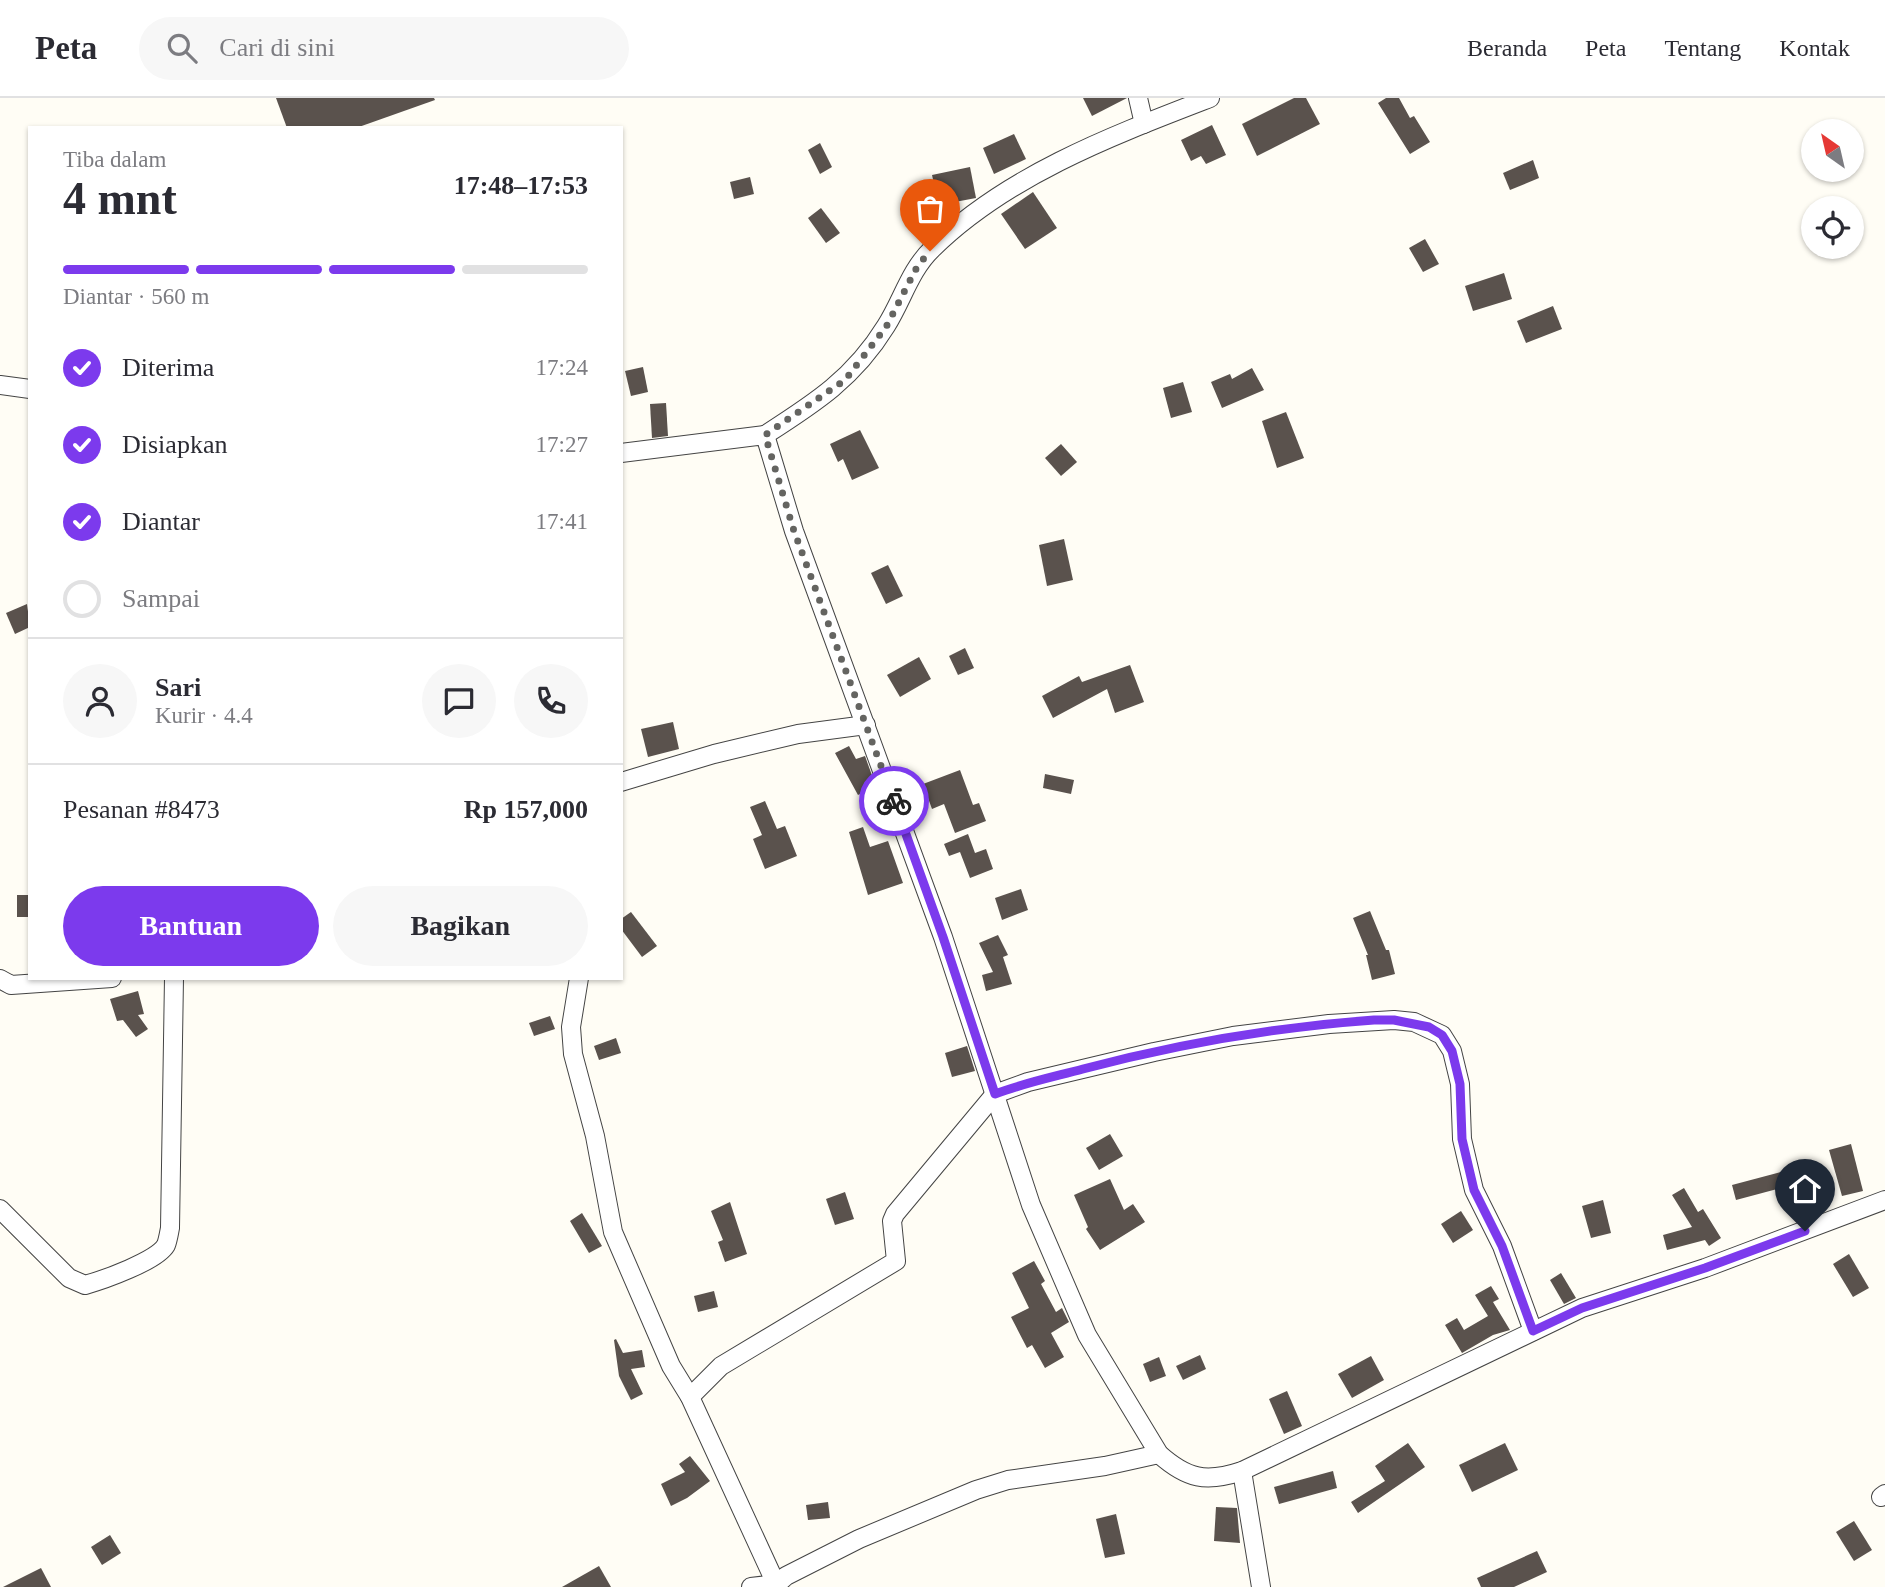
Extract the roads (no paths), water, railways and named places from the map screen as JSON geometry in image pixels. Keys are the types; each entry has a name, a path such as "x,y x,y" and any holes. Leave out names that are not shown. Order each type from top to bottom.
{"street":[{"path":"1138,98 1144,124"},
{"path":"623,453 765,435 845,380 886,327 917,267 930,251 958,226 1043,171 1144,124 1210,98"},
{"path":"0,385 28,389"},
{"path":"765,435 794,531 943,937 1031,1205 1087,1335 1158,1454 1174,1468 1196,1477 1219,1478 1242,1471 1582,1308 1705,1268 1885,1200"},
{"path":"623,781 714,754 797,734 866,725"},
{"path":"0,979 11,985 87,980"},
{"path":"0,1209 69,1278 85,1285 148,1259 166,1245 170,1228 174,980"},
{"path":"579,980 571,1027 573,1054 595,1136 613,1232 670,1366 690,1397 775,1586"},
{"path":"690,1397 721,1366 897,1261 892,1221 895,1214 995,1094 1028,1082 1144,1054 1245,1034 1384,1020 1414,1022 1442,1035 1458,1068 1462,1139 1474,1190 1502,1246 1533,1331"},
{"path":"751,1587 775,1586 859,1539 975,1490 1008,1480 1105,1466 1158,1454"},
{"path":"1242,1471 1261,1587"}]}
